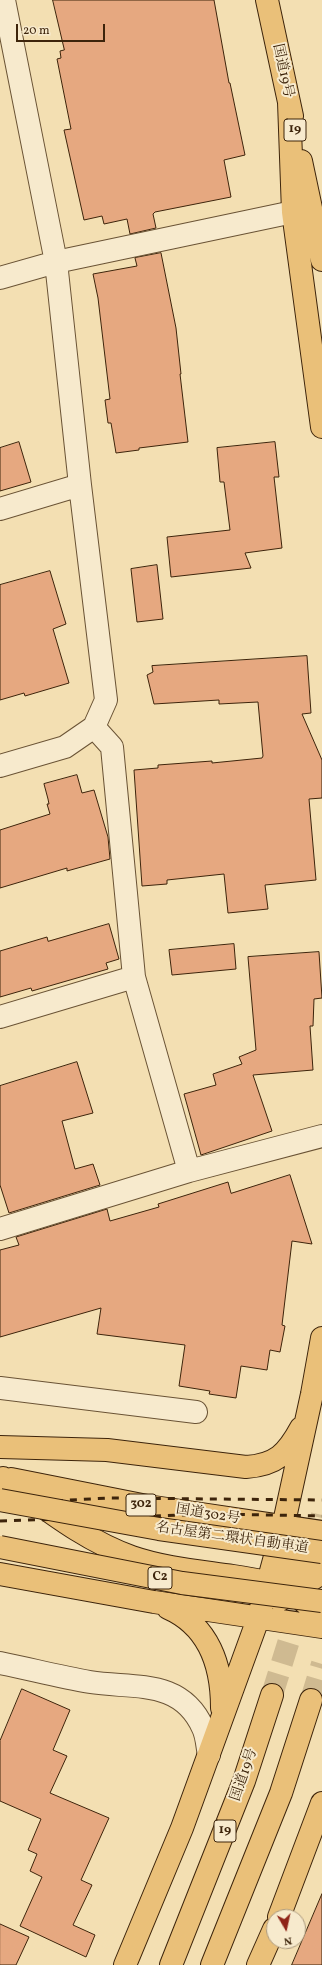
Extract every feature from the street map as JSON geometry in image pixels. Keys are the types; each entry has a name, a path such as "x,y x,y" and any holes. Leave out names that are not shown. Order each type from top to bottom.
{"highway":[{"name":"国道19号","path":"267,0 322,260"},
{"path":"289,102 293,212 322,427"},
{"path":"125,1965 182,1828 258,1619 283,1527 308,1414 322,1338"},
{"path":"0,1447 107,1450 246,1467 264,1466 280,1457 293,1442 308,1414"},
{"path":"2,1477 68,1524 101,1543 132,1557 170,1566 268,1582 291,1592 312,1609 322,1620"},
{"name":"国道302号","path":"2,1477 147,1506 322,1532"},
{"name":"名古屋第二環状自動車道","path":"0,1500 159,1529 322,1552"},
{"path":"283,1527 313,1577"},
{"name":"C2","path":"0,1547 182,1582 322,1601"},
{"path":"258,1619 291,1592 313,1577 322,1549"},
{"path":"0,1574 154,1602 258,1619 322,1627"},
{"path":"154,1602 195,1600 230,1593 268,1582 313,1577"},
{"path":"154,1602 180,1613 197,1627 209,1644 217,1664 222,1685 222,1716"},
{"name":"国道19号","path":"171,1965 244,1781 272,1695"},
{"path":"212,1965 281,1793 311,1700"},
{"path":"282,1909 322,1803"},
{"path":"258,1965 266,1947"}],"street":[{"path":"0,766 65,747 94,727 106,700 80,485 56,262 5,36 4,0"},
{"path":"0,278 56,262 293,212"},
{"path":"0,509 80,485"},
{"path":"94,727 112,747 134,977 189,1171"},
{"path":"0,1017 134,977"},
{"path":"0,1229 189,1171 322,1136"},
{"path":"0,1388 196,1412"},
{"path":"0,1664 91,1682 139,1685 163,1690 180,1699 194,1712 204,1729 209,1755"}],"building":[{"path":"53,0 214,0 229,83 245,155 224,160 231,197 155,212 153,214 156,228 130,234 127,219 104,224 102,216 84,220 64,130 71,129 57,59 61,58 60,51 64,50"},
{"path":"161,253 176,328 188,442 139,448 139,450 116,453 111,423 108,423 105,400 110,399 98,298 93,274 137,266 135,258"},
{"path":"19,442 31,482 0,491 0,448"},
{"path":"275,442 279,477 274,477 282,548 245,553 251,568 171,577 167,537 230,530 224,482 220,482 217,448"},
{"path":"157,565 163,619 137,622 131,569"},
{"path":"50,571 66,624 53,629 69,683 25,696 24,693 0,700 0,585"},
{"path":"307,656 311,713 302,714 322,760 322,798 309,799 316,880 265,885 268,909 228,913 224,874 167,880 167,884 142,886 134,770 158,768 158,765 212,761 212,763 262,758 263,756 258,702 219,704 219,700 154,704 147,675 153,672 152,666"},
{"path":"77,775 82,793 94,790 108,837 110,859 67,871 67,868 0,888 0,830 50,814 44,784"},
{"path":"109,924 119,959 106,963 108,969 32,991 31,988 0,997 0,951 47,937 48,941"},
{"path":"234,944 236,969 172,975 169,950"},
{"path":"319,952 322,998 314,999 313,1026 310,1026 313,1070 253,1075 272,1131 201,1155 184,1094 216,1085 213,1074 242,1064 239,1057 256,1050 248,957"},
{"path":"77,1062 93,1113 62,1121 75,1169 93,1164 100,1185 9,1213 0,1185 0,1086"},
{"path":"290,1175 312,1244 292,1241 282,1325 285,1326 280,1352 270,1350 267,1370 241,1366 236,1398 209,1394 210,1391 179,1386 185,1345 97,1334 101,1308 0,1337 0,1250 19,1245 16,1237 107,1209 110,1221 159,1207 158,1204 228,1182 231,1193"},
{"path":"22,1689 70,1710 53,1750 67,1756 50,1793 109,1818 81,1880 92,1885 73,1925 95,1935 86,1957 20,1926 42,1877 30,1871 37,1854 28,1850 41,1819 0,1801 0,1741"},
{"path":"322,1894 322,1965 292,1965 299,1949 306,1949 306,1932"},
{"path":"0,1924 29,1937 16,1965 0,1965"}],"tunnel":[{"path":"314,1550 322,1515"},
{"path":"272,1695 300,1605"},
{"path":"311,1700 322,1664"}],"railway":[{"path":"0,1504 108,1498 322,1500"},
{"path":"0,1521 215,1514 322,1516"}]}
